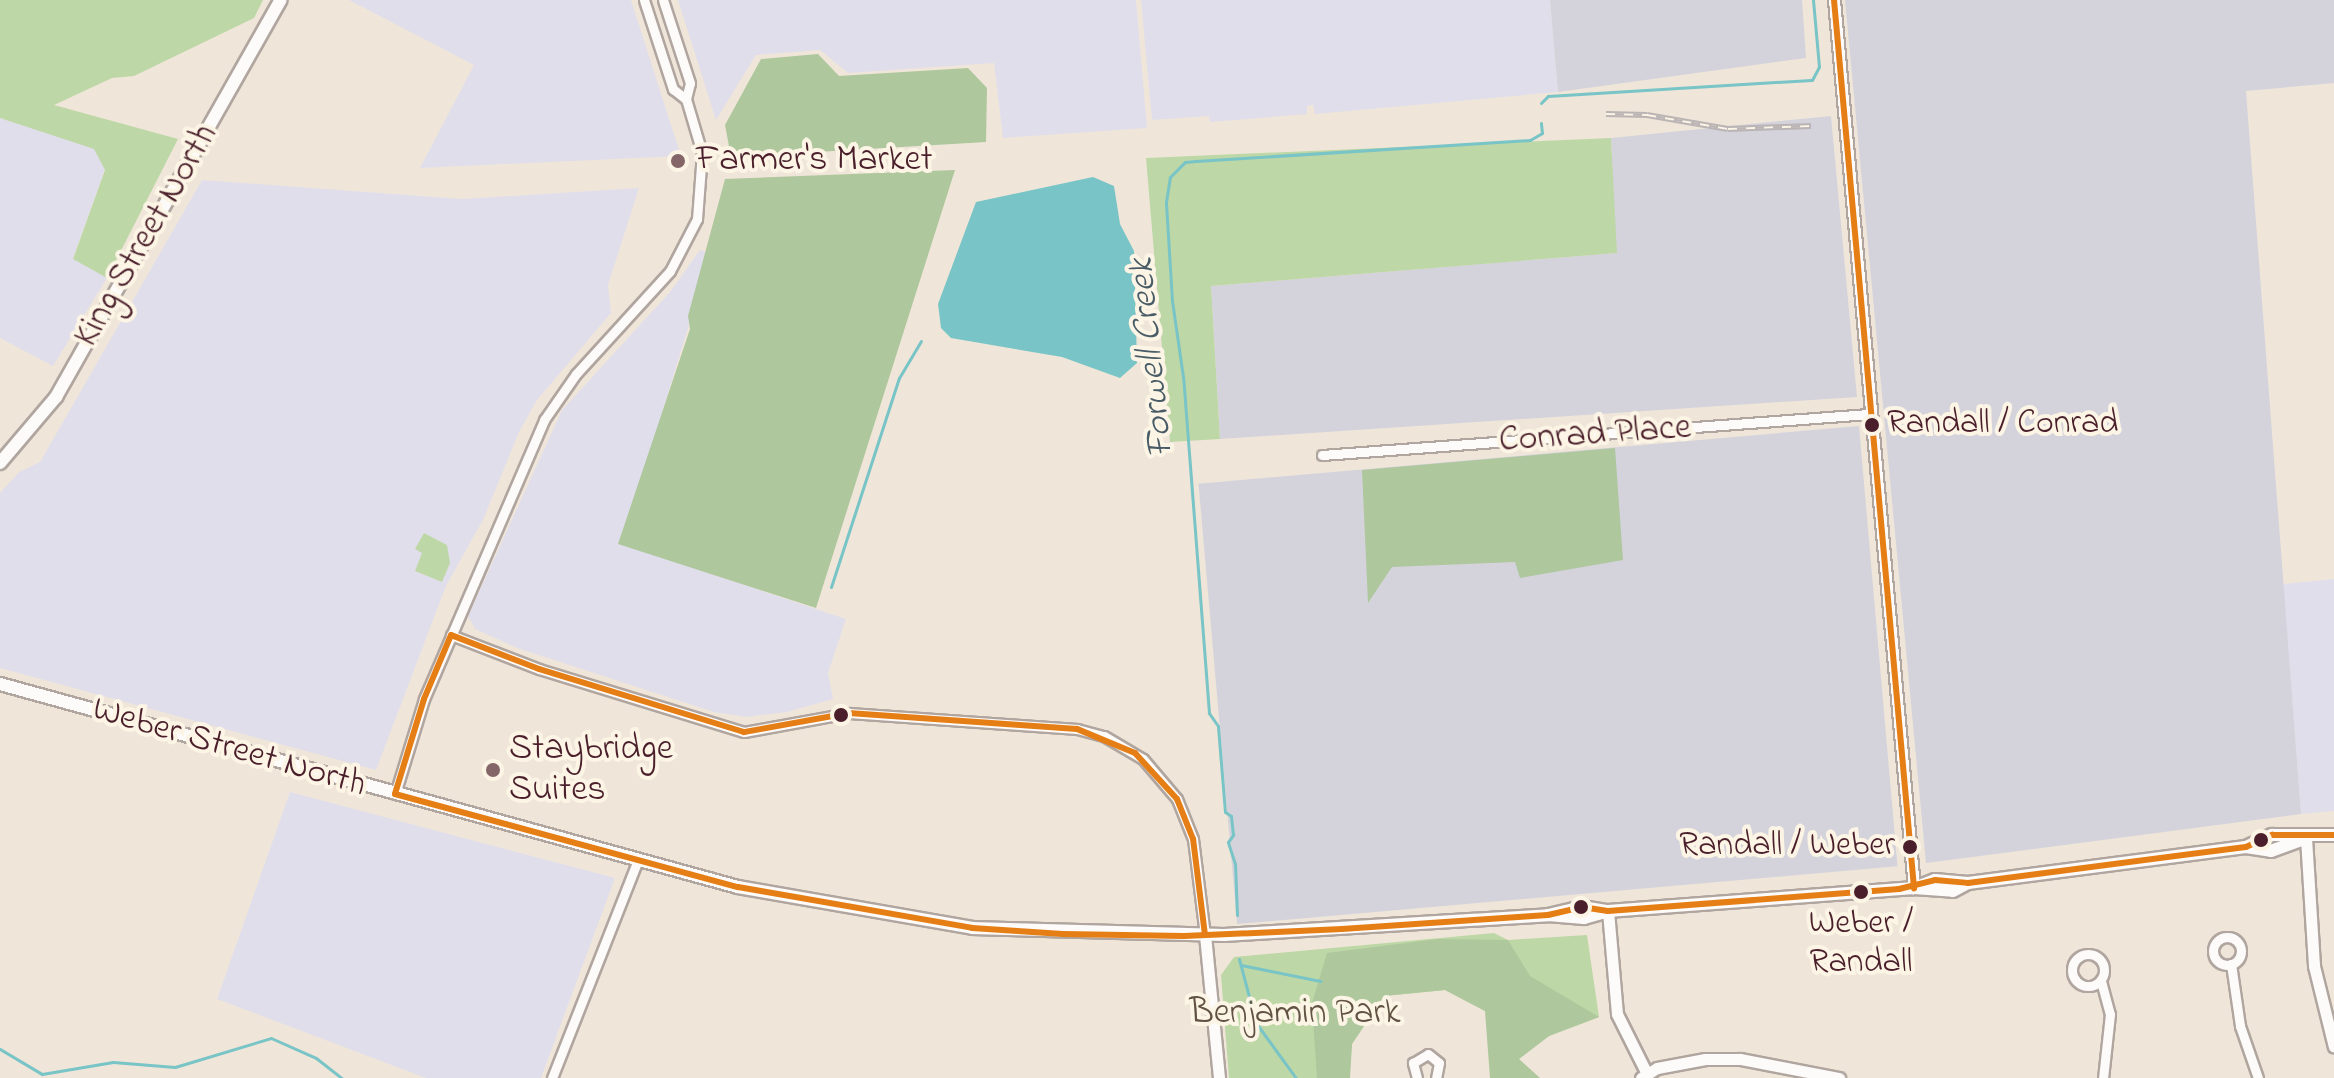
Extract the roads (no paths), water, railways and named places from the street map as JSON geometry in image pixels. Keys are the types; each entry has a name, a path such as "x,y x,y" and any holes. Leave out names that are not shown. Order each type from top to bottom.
{"main road":[{"name":"King Street North","path":"0,463 56,397 281,0"},
{"name":"Weber Street North","path":"0,684 738,887 972,928 1205,935 1548,915 1582,907 1608,911 1914,888 1953,891 1968,883 2246,847 2272,835 2306,838 2334,835"}],"street":[{"path":"644,0 673,89 686,99"},
{"path":"395,794 424,699 544,420 576,374 670,271 691,237 704,168 686,99 690,83 663,0"},
{"path":"1834,0 1868,414 1914,888"},
{"name":"Conrad Place","path":"1322,455 1868,414"},
{"path":"451,635 539,669 744,732 849,713 1077,729 1104,736 1143,759 1177,799 1193,839 1219,1078"},
{"path":"2306,838 2314,966 2334,1047"},
{"path":"552,1078 638,860"},
{"path":"1608,911 1617,1014 1644,1076 1716,1059 1839,1078"},
{"path":"2231,964 2240,1026 2258,1078"},
{"path":"2101,981 2110,1014 2103,1078"},
{"path":"1415,1077 1413,1063 1428,1054 1439,1063 1436,1078"}],"water":[{"path":"1093,177 1114,186 1120,224 1134,251 1137,363 1120,378 1062,357 951,338 941,328 938,304 976,202"}],"waterway":[{"name":"Forwell Creek","path":"1541,103 1548,96 1812,80 1819,67 1813,0"},
{"name":"Forwell Creek","path":"1237,915 1235,864 1228,842 1233,835 1231,816 1225,812 1218,726 1209,713 1183,377 1172,301 1166,202 1170,177 1185,162 1530,140 1542,133 1541,123"},
{"path":"831,587 899,378 921,341"},
{"name":"Forwell Creek","path":"1239,959 1256,1023 1296,1078"},
{"name":"Forwell Creek","path":"1241,965 1320,981"},
{"path":"0,1049 42,1074 113,1062 175,1067 271,1038 316,1058 342,1078"}],"railway":[{"path":"1606,114 1647,115 1728,129 1811,126"}],"place":[{"name":"Farmer's Market","path":"678,161"},
{"name":"Randall / Conrad","path":"1872,425"},
{"name":"Staybridge Suites","path":"493,770"},
{"name":"Randall / Weber","path":"1910,847"},
{"name":"Weber / Randall","path":"1861,892"}],"park label":[{"name":"Benjamin Park","path":"1295,1014"}]}
